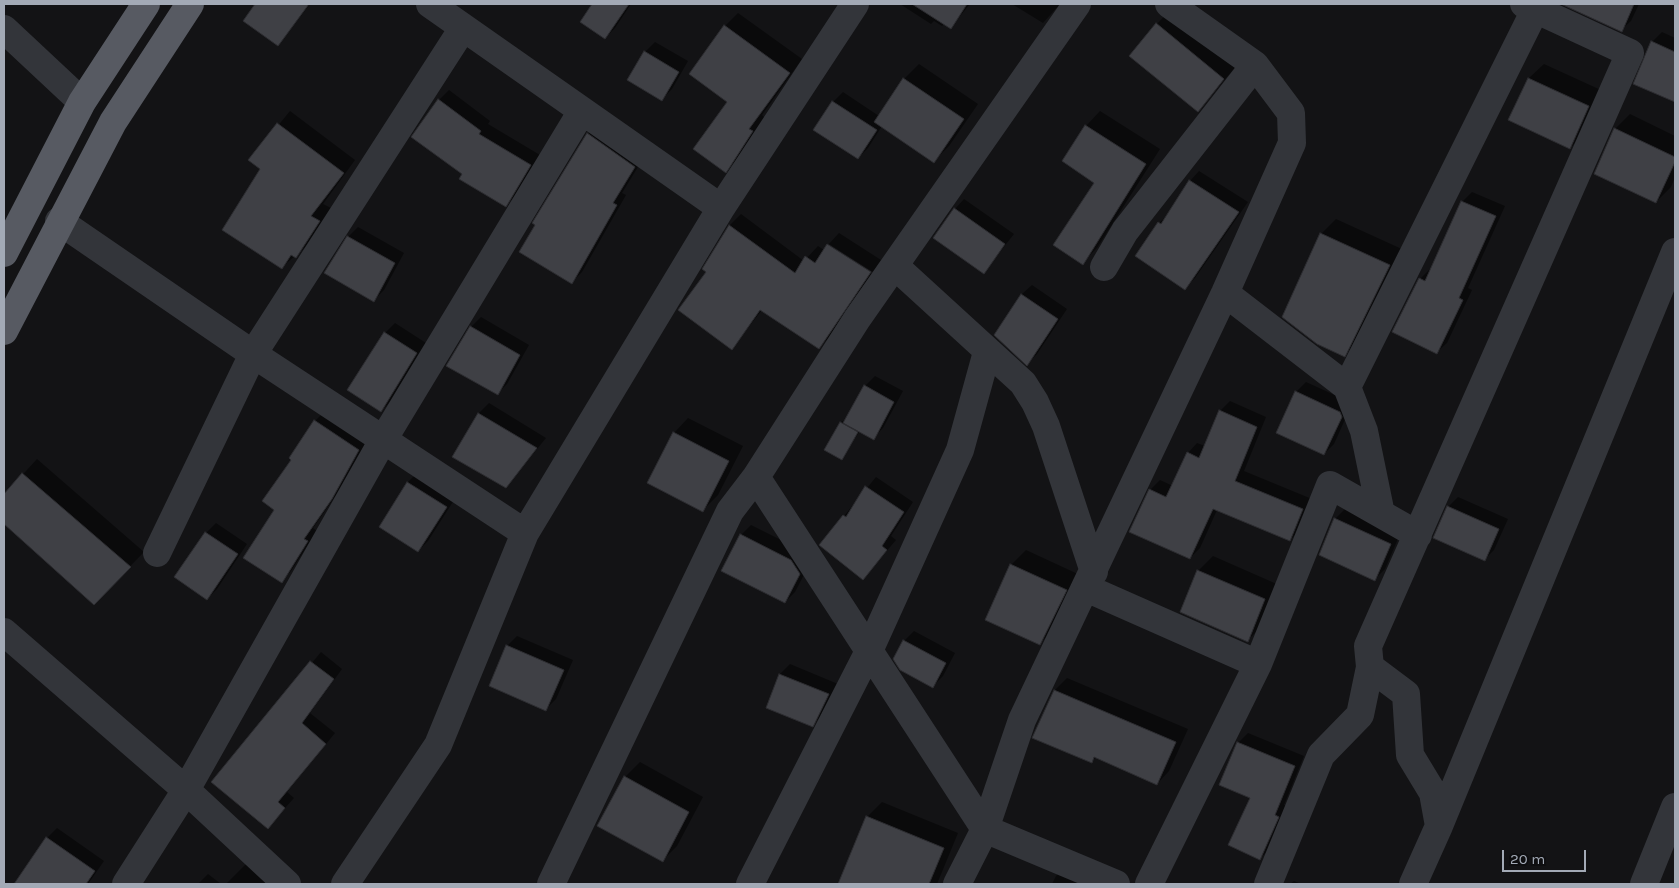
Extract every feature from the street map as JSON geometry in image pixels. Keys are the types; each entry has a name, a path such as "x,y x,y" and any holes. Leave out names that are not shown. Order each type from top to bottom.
{"highway":[{"path":"4,253 82,102 146,4"},
{"path":"4,331 59,221 113,122 190,4"}],"street":[{"path":"430,4 721,208"},
{"path":"345,884 438,745 525,533 721,208 855,4"},
{"path":"551,884 730,511 756,477 857,319 1077,4"},
{"path":"957,884 985,829 1022,720 1225,293 1292,143 1291,113 1255,65 1169,4"},
{"path":"1268,884 1322,755 1360,714 1370,667 1368,646 1630,53 1533,6 1347,388"},
{"path":"4,28 82,102"},
{"path":"157,553 253,354 463,28"},
{"path":"1104,267 1125,231 1255,65"},
{"path":"126,884 186,790 383,440 582,111"},
{"path":"59,221 253,354 525,533"},
{"path":"1414,884 1675,252"},
{"path":"895,266 1023,383 1035,402 1046,426 1090,580 1258,664"},
{"path":"1225,293 1347,388 1364,430 1381,514"},
{"path":"750,884 869,650 960,450 988,352"},
{"path":"756,477 985,829 1116,884"},
{"path":"1149,884 1258,664 1330,485 1418,535"},
{"path":"4,632 186,790 287,884"},
{"path":"1370,667 1406,694 1410,755 1433,793 1438,826"},
{"path":"1644,884 1675,807"}],"building":[{"path":"255,4 309,4 278,46 243,21"},
{"path":"592,4 629,4 605,39 580,22"},
{"path":"912,4 967,4 951,29"},
{"path":"1561,4 1634,4 1622,32"},
{"path":"1156,23 1224,79 1198,112 1129,56"},
{"path":"724,25 790,73 749,129 753,131 726,173 693,149 727,102 689,74"},
{"path":"1651,41 1675,52 1675,102 1633,84"},
{"path":"644,51 679,72 662,101 627,80"},
{"path":"903,78 964,119 934,163 874,122"},
{"path":"1528,78 1589,106 1570,149 1508,120"},
{"path":"438,99 481,131 479,134 531,165 506,207 459,179 462,174 411,137"},
{"path":"832,101 877,130 858,159 813,130"},
{"path":"277,123 344,173 311,216 320,221 296,258 291,255 282,269 222,230 260,169 248,160"},
{"path":"1085,125 1146,164 1083,265 1053,245 1094,183 1062,161"},
{"path":"1614,128 1675,157 1675,162 1656,203 1594,174"},
{"path":"587,133 635,167 613,203 617,205 572,284 519,252 535,225 532,223"},
{"path":"1189,180 1239,212 1185,290 1135,256 1158,222 1161,224"},
{"path":"1461,201 1496,216 1459,298 1463,300 1437,354 1392,332 1419,278 1425,281"},
{"path":"954,208 1005,244 984,274 933,238"},
{"path":"729,225 795,273 805,256 815,263 827,244 871,272 819,349 760,310 732,350 678,310 706,272 702,269"},
{"path":"1320,233 1390,265 1345,357 1317,344 1282,317"},
{"path":"347,236 395,263 374,302 324,273"},
{"path":"1021,294 1058,319 1027,366 994,335"},
{"path":"470,326 520,355 498,395 446,366"},
{"path":"384,332 417,353 381,412 347,390"},
{"path":"864,385 894,402 874,440 843,423"},
{"path":"1295,391 1340,412 1342,417 1324,455 1276,433"},
{"path":"1219,410 1257,427 1235,481 1303,509 1290,541 1213,509 1190,559 1129,532 1149,489 1166,497 1187,452 1199,458"},
{"path":"478,413 537,448 506,488 452,457"},
{"path":"314,420 359,450 332,499 304,539 308,541 282,583 243,558 274,510 262,501 291,460 289,458"},
{"path":"840,422 858,432 842,460 824,450"},
{"path":"673,432 729,461 703,512 647,483"},
{"path":"22,473 131,567 94,605 4,524 4,494"},
{"path":"407,482 447,507 418,552 379,527"},
{"path":"865,486 904,512 882,546 887,550 863,580 819,545 843,515 846,517"},
{"path":"1447,506 1499,529 1485,561 1433,538"},
{"path":"1334,518 1391,544 1375,581 1319,555"},
{"path":"205,532 238,554 207,600 174,577"},
{"path":"740,534 791,560 800,574 785,603 721,571"},
{"path":"1010,564 1067,590 1040,645 985,620"},
{"path":"1197,570 1265,599 1248,642 1180,612"},
{"path":"903,640 946,663 933,688 900,670 893,659"},
{"path":"506,645 564,670 546,711 489,686"},
{"path":"310,661 334,679 302,723 326,744 278,802 285,808 268,829 211,782"},
{"path":"779,674 829,694 813,727 766,708"},
{"path":"1054,690 1176,742 1157,785 1094,757 1092,763 1032,738"},
{"path":"1237,742 1295,766 1275,815 1279,817 1260,860 1228,845 1250,798 1219,785"},
{"path":"624,776 689,812 663,862 597,826"},
{"path":"866,816 944,848 929,884 838,884"},
{"path":"46,837 95,871 86,884 14,884"}]}
